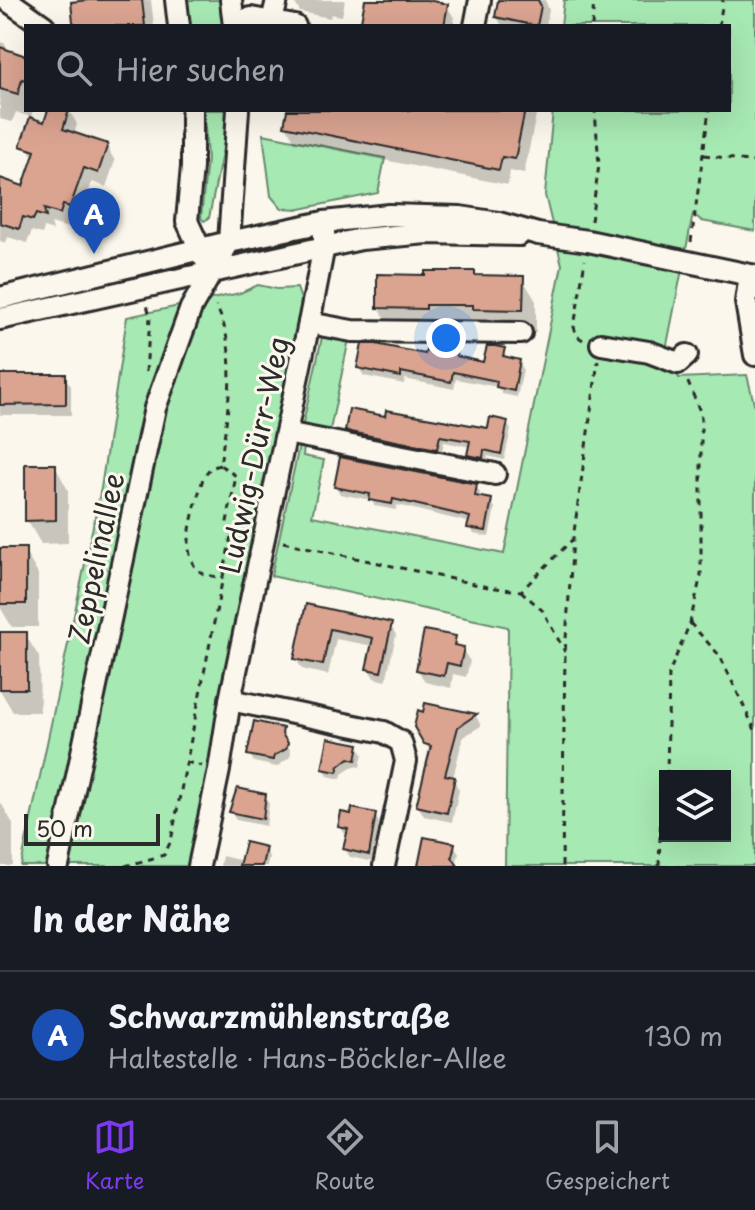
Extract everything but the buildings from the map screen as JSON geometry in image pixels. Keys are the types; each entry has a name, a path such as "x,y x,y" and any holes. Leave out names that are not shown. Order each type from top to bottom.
{"street":[{"path":"7,0 41,24"},
{"path":"176,0 179,24"},
{"path":"231,0 234,24 251,18 286,24"},
{"path":"272,21 277,0"},
{"path":"475,24 480,0"},
{"path":"192,112 192,167 187,221 208,277"},
{"name":"Zeppelinallee","path":"58,866 155,408 170,363 208,277 229,242 238,112"},
{"path":"0,298 324,222 389,215 460,217 753,275 746,302 755,355"},
{"name":"Ludwig-Dürr-Weg","path":"199,866 230,700 324,246 324,222"},
{"path":"0,319 91,297 208,277 324,246 395,234 538,234"},
{"path":"309,323 352,331 521,333"},
{"path":"601,344 683,359"},
{"path":"286,433 495,474"},
{"path":"230,700 384,732 401,742 406,761 384,866"}],"path":[{"path":"592,24 594,0"},
{"path":"719,24 723,0"},
{"path":"562,866 565,653 573,539 601,344 584,341 577,336 574,327 599,165 595,112"},
{"path":"688,262 709,112"},
{"path":"704,155 755,162"},
{"path":"208,277 226,336 229,369 220,465"},
{"path":"145,288 150,318 146,378"},
{"path":"667,770 669,673 690,623 701,575 701,414 683,359"},
{"path":"220,465 236,476 226,527 232,531 488,587 521,591 543,611 565,653"},
{"path":"220,465 210,468 203,478 187,550 191,562 202,573 223,578"},
{"path":"125,866 164,855 171,841 232,531"},
{"path":"521,591 573,539"},
{"path":"690,623 720,656 755,730"},
{"path":"659,866 660,842"}],"green space":[{"path":"179,0 222,0 225,24 182,24"},
{"path":"564,0 755,0 755,231 702,221 693,214 664,360 670,361 679,378 747,375 755,407 755,866 505,866 508,627 271,576 299,446 304,445 303,456 324,460 312,516 504,554 562,265 545,195 553,112 731,112 731,24 561,24"},
{"path":"204,112 228,112 209,218 204,221 201,218 207,159"},
{"path":"263,134 385,158 378,193 300,209 281,208 271,196"},
{"path":"258,285 277,289 297,288 303,305 303,321 188,866 21,866 101,488 127,317 240,293"},
{"path":"322,337 349,339 329,435 302,428"}],"place":[{"name":"Schwarzmühlenstraße","path":"94,254"}]}
